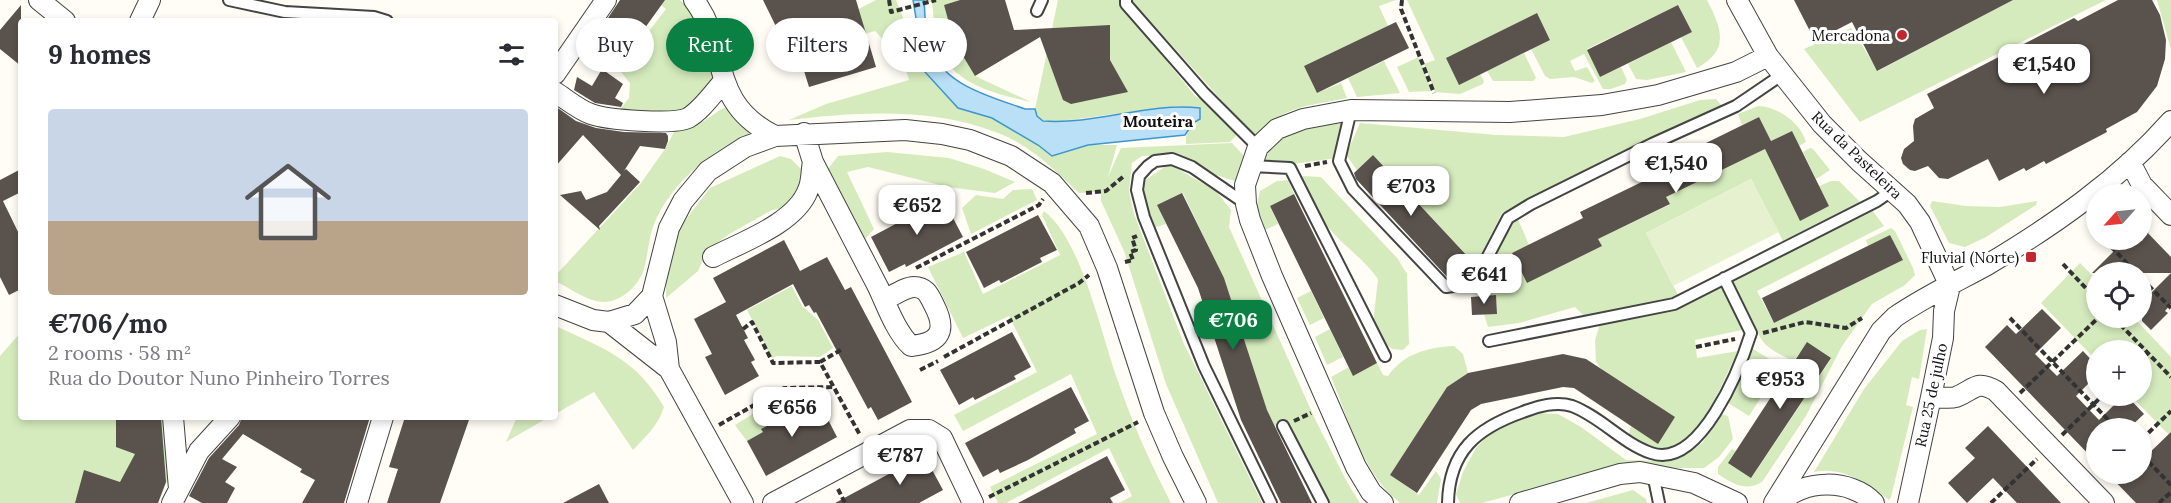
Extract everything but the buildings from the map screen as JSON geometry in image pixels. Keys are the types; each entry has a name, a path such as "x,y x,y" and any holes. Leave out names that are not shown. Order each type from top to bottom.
{"street":[{"path":"39,0 61,18"},
{"path":"141,18 150,0"},
{"path":"558,70 606,0"},
{"path":"694,0 704,12 724,81 736,106 764,130 775,136"},
{"name":"Rua da Pasteleira","path":"1737,0 1768,56 1822,124 1858,161 1907,204 1920,222 1950,286"},
{"path":"1383,503 1371,492 1356,467 1272,276 1246,204 1245,186 1258,147 1276,129 1304,119 1351,110 1510,112 1602,105 1658,95 1736,72 1768,56"},
{"path":"558,94 590,114 676,122 688,118 698,110 724,81"},
{"path":"1774,503 1881,332 1895,317 2043,231 2083,202 2130,162 2171,121"},
{"path":"558,306 593,320 609,322 635,314 652,296 669,228 683,201 708,171 745,147 775,136 804,133 905,130 970,140 1011,156 1052,183 1089,226 1107,268 1154,413 1196,503"},
{"path":"804,133 813,162 884,300"},
{"path":"713,257 780,223 801,202 809,190 813,162"},
{"path":"2130,162 2142,185 2171,215"},
{"name":"Rua 25 de julho","path":"1908,503 1943,338 1944,311 1950,286"},
{"path":"652,296 666,342 669,369"},
{"path":"609,322 669,369 743,503"},
{"path":"1931,397 1954,398 1978,385 1987,386 1996,391 2104,503"},
{"path":"173,420 177,499"},
{"path":"177,499 199,451 227,420"},
{"path":"357,503 382,420"},
{"path":"773,503 910,430 929,429 942,438 979,501"},
{"path":"1520,503 1620,474 1640,472 1694,483 1737,503"},
{"path":"1780,503 1797,490 1827,484 1860,492 1874,503"}],"lane":[{"path":"229,0 285,12 377,18"},
{"path":"1037,11 1042,0"},
{"path":"1126,0 1126,4 1204,93 1258,147"},
{"path":"1351,110 1340,161 1353,189 1446,287 1474,282 1508,218 1531,204 1652,144 1736,106 1783,74"},
{"path":"1246,204 1192,167 1172,159 1155,161 1139,176 1137,190 1144,217 1204,366 1271,503"},
{"path":"1250,166 1290,168 1385,356"},
{"path":"1490,341 1674,304 1877,201 1893,190"},
{"path":"1448,503 1453,468 1465,448 1482,430 1533,408 1551,404 1569,405 1605,423 1652,453 1668,454 1689,445 1714,415 1737,369 1750,336 1750,330 1724,278"},
{"path":"1283,426 1323,503"},
{"path":"1653,474 1659,503"}],"path":[{"path":"889,0 891,12 936,0"},
{"path":"1402,0 1401,9 1436,99"},
{"path":"1301,166 1323,163"},
{"path":"1079,194 1106,191 1131,170"},
{"path":"908,272 1039,205 1052,183"},
{"path":"1133,260 1130,252 1136,250 1132,238 1138,236 1136,230"},
{"path":"2114,250 2126,262"},
{"path":"2063,264 2086,288"},
{"path":"920,370 1079,283 1091,272"},
{"path":"2152,289 2171,308"},
{"path":"1696,347 1805,322 1846,328 1862,318"},
{"path":"2010,318 2106,418"},
{"path":"743,329 752,322 773,363 820,362 841,350"},
{"path":"2009,404 2087,328"},
{"path":"2124,328 2135,340"},
{"path":"2152,357 2171,377"},
{"path":"820,362 869,451"},
{"path":"705,433 784,388 834,387"},
{"path":"2152,429 2171,411"},
{"path":"979,501 1154,413"},
{"path":"1298,419 1308,414"},
{"path":"2152,465 2171,485"},
{"path":"2159,503 2171,492"}],"green space":[{"path":"655,0 680,0 701,18 666,18 666,72 719,72 722,82 702,102 673,117 618,112 629,98 630,83 621,72 654,72 654,25 666,9"},
{"path":"876,0 896,0 903,18 881,18 881,37 875,31 869,33 869,18 843,17"},
{"path":"924,0 960,0 944,5 949,18 934,18 932,2 924,3"},
{"path":"1058,0 1124,0 1124,8 1195,96 1217,109 1240,131 1230,142 1186,144 1189,129 1200,119 1200,109 1176,106 1054,122 1042,119 1035,109"},
{"path":"1131,0 1396,0 1379,6 1388,26 1304,66 1317,93 1341,83 1347,98 1307,106 1287,113 1276,118 1254,136"},
{"path":"1407,0 1707,0 1719,30 1719,46 1708,61 1697,68 1681,37 1692,32 1678,5 1587,49 1600,77 1621,67 1627,80 1625,84 1603,89 1584,54 1570,61 1575,71 1587,67 1595,81 1592,83 1574,77 1550,79 1545,76 1531,49 1550,39 1537,14 1480,74 1484,81 1483,84 1460,94 1435,92 1424,64 1435,60"},
{"path":"2013,0 2106,0 1860,122 1804,49 1851,28 1878,71"},
{"path":"2157,0 2171,0 2171,50"},
{"path":"1671,42 1686,72 1647,80 1636,79 1628,64"},
{"path":"1524,53 1536,78 1533,81 1493,81 1487,71"},
{"path":"1419,57 1432,91 1409,92 1397,67"},
{"path":"1384,61 1400,93 1357,97 1348,78"},
{"path":"967,62 975,76 1031,102 991,91 955,72 967,72"},
{"path":"906,72 925,72 958,108 992,118 1038,145 1052,156 1088,145 1117,145 1108,177 1121,148 1232,143 1244,156 1235,181 1216,175 1178,155 1142,156 1132,163 1129,191 1134,214 1184,344 1262,503 1218,503 1166,384 1124,251 1101,201 1101,192 1079,193 1042,159 1021,144 998,133 947,119 921,115 868,114 789,120 826,104 909,80"},
{"path":"1716,99 1722,106 1680,124 1502,213 1471,274 1458,276 1470,259 1373,155 1357,170 1346,155 1360,123 1497,135 1564,137 1640,119 1700,100"},
{"path":"729,106 760,131 743,137 711,156 682,181 670,195 653,227 643,272 631,290 618,299 604,302 591,300 558,283 558,273 641,183 674,132 704,121"},
{"path":"1758,106 1780,112 1794,122 1806,142 1799,146 1792,131 1771,141 1759,117 1742,125 1738,114"},
{"path":"1345,119 1337,158 1293,164 1258,162 1275,142 1285,136 1308,127"},
{"path":"1810,148 1830,170 1816,179 1803,152"},
{"path":"1765,149 1800,220 1829,206 1819,186 1831,181 1839,181 1860,202 1857,206 1784,243 1751,179 1646,233 1678,295 1584,316 1575,307 1519,323 1488,327 1484,314 1497,314 1496,296 1481,296 1479,282 1517,217 1529,245 1512,253 1527,283 1601,246 1598,239 1669,205 1666,197"},
{"path":"887,152 949,158 1015,182 995,193 948,187 868,167 847,172 874,229 865,239 886,279 827,170 838,156"},
{"path":"780,156 791,159 805,173 804,184 785,208 772,210 731,233 707,250 698,271 666,298 666,276 680,227 710,188"},
{"path":"1169,164 1216,191 1231,210 1229,227 1315,419 1360,503 1327,503 1286,420 1275,426 1267,410 1224,279 1183,193 1158,205 1166,224 1153,228 1142,195 1144,181"},
{"path":"1302,176 1321,177 1398,259 1407,274 1409,344 1403,350 1392,349 1383,342 1373,323 1378,279 1323,220"},
{"path":"1751,179 1779,232 1673,286 1646,233"},
{"path":"1288,180 1294,194 1270,206 1278,224 1265,230 1256,208 1260,191 1277,181"},
{"path":"1032,189 1037,200 971,234 962,208 976,195 1003,199 1013,190"},
{"path":"1932,201 1966,206 2000,207 2037,201 2036,205 1986,237 1965,247 1949,243 1930,206"},
{"path":"1872,210 1884,226 1757,291 1774,323 1903,260 1890,235 1868,246 1866,240 1891,228 1895,231 1915,275 1905,285 1872,304 1842,346 1806,416 1762,482 1750,486 1740,485 1718,474 1718,467 1732,449 1736,451 1752,477 1831,359 1808,343 1793,361 1765,344 1756,327 1695,340 1697,358 1738,351 1701,429 1684,445 1661,451 1637,443 1629,434 1631,426 1603,371 1596,362 1595,340 1600,324 1681,308"},
{"path":"1044,211 1069,243 1080,265 1129,412 1171,503 1119,503 1132,496 1109,448 1006,503 998,503 990,487 1097,434 1071,374 963,431 954,415 1037,372 1009,316 963,338 928,267 964,252 983,294 1060,255 1042,215"},
{"path":"2080,263 2086,269 2086,328 2143,328 2171,357 2171,437 2141,406 2152,406 2152,340 2086,340 2086,350 2041,303"},
{"path":"792,286 802,306 818,320 833,348 820,357 777,356 772,358 747,310"},
{"path":"1311,291 1324,318 1310,325 1297,298"},
{"path":"558,327 605,349 631,366 664,407 655,425 633,450 594,392 558,412"},
{"path":"1330,329 1343,357 1327,365 1315,337"},
{"path":"1927,329 1919,379 1912,377 1906,405 1913,407 1889,500 1864,483 1845,474 1814,472 1864,389 1902,341 1920,330"},
{"path":"18,335 18,420 163,420 169,477 158,503 0,503 0,356"},
{"path":"1454,346 1463,354 1468,373 1447,387 1390,475 1419,495 1436,471 1441,479 1437,503 1400,503 1387,492 1367,462 1331,377 1349,367 1353,375 1377,363 1383,375 1388,376 1401,362 1417,353"},
{"path":"1750,347 1781,366 1749,416 1725,401"},
{"path":"821,392 819,402 747,441 735,425 783,395"},
{"path":"1537,413 1558,414 1581,427 1626,460 1663,461 1682,456 1702,443 1721,414 1728,416 1733,439 1719,457 1704,468 1626,464 1482,503 1460,503 1456,494 1463,472 1476,448 1493,430"},
{"path":"516,420 544,420 506,442"},
{"path":"1633,490 1646,499 1647,503 1586,503"}],"water":[{"path":"913,0 924,0 925,18 916,18"},
{"path":"925,72 946,72 967,87 1025,109 1035,109 1037,116 1043,121 1082,120 1180,107 1200,108 1200,119 1193,123 1185,135 1088,145 1052,156 1038,145 992,118 958,108"}],"place":[{"name":"Mercadona","path":"1902,35"},
{"name":"Fluvial (Norte)","path":"2031,257"}],"district":[{"name":"Mouteira","path":"1158,121"}]}
